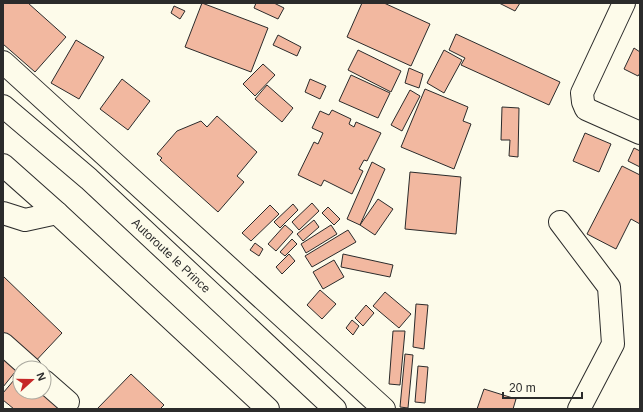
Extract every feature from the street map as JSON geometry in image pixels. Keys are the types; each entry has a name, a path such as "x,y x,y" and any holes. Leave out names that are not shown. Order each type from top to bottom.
{"main road":[{"path":"624,3 582,93 583,102 586,109 640,133"},
{"path":"3,62 384,409"},
{"name":"Autoroute le Prince","path":"3,106 89,179 336,409"},
{"path":"3,165 57,213 268,409"},
{"path":"3,212 25,220 57,213"},
{"path":"560,222 609,287 614,344 579,409"},
{"path":"3,344 21,360"},
{"path":"52,387 68,402"}],"building":[{"path":"3,3 28,3 66,37 35,72 3,44"},
{"path":"202,3 268,28 251,72 185,47"},
{"path":"256,3 274,3 284,8 278,19 254,8"},
{"path":"362,3 384,3 430,24 411,66 347,37"},
{"path":"499,3 520,3 515,11"},
{"path":"174,6 185,11 180,19 171,13"},
{"path":"456,34 560,82 549,105 461,65 465,58 449,50"},
{"path":"278,35 301,47 297,56 273,45"},
{"path":"76,40 104,57 79,99 51,83"},
{"path":"634,48 640,52 640,73 638,76 624,69"},
{"path":"358,50 401,71 391,92 348,70"},
{"path":"444,50 462,60 444,93 427,83"},
{"path":"263,64 275,75 255,96 243,84"},
{"path":"409,68 423,74 419,88 405,83"},
{"path":"351,75 390,93 378,118 339,101"},
{"path":"122,79 150,101 128,130 100,109"},
{"path":"310,79 326,86 320,99 305,92"},
{"path":"267,85 293,108 282,122 255,99"},
{"path":"425,89 468,107 463,121 471,124 454,169 401,147"},
{"path":"410,90 420,96 402,131 391,125"},
{"path":"502,107 519,108 518,157 509,156 510,140 501,140"},
{"path":"332,110 351,119 349,124 354,127 356,122 381,133 367,161 364,160 359,169 363,171 352,194 324,180 321,186 298,175 314,142 318,144 323,133 312,128 320,111 329,115"},
{"path":"217,116 257,152 237,176 244,182 218,212 160,160 162,158 157,154 177,131 201,121 207,127"},
{"path":"585,133 611,144 599,172 573,161"},
{"path":"634,148 640,151 640,167 628,161"},
{"path":"372,162 385,169 360,225 347,219"},
{"path":"622,166 640,175 640,224 631,219 616,249 587,234"},
{"path":"410,172 461,177 456,234 405,229"},
{"path":"378,199 393,209 375,235 360,225"},
{"path":"312,203 319,211 299,230 292,222"},
{"path":"293,204 298,210 280,228 274,222"},
{"path":"270,205 279,214 251,241 242,233"},
{"path":"328,207 340,219 334,225 322,213"},
{"path":"314,220 319,227 303,241 297,234"},
{"path":"285,225 293,232 276,251 268,244"},
{"path":"331,225 337,234 306,253 301,244"},
{"path":"348,230 356,242 312,267 305,256"},
{"path":"292,239 297,244 285,256 280,252"},
{"path":"255,243 263,249 259,256 250,250"},
{"path":"289,254 295,261 282,274 276,267"},
{"path":"343,254 393,265 390,277 341,267"},
{"path":"334,260 344,277 323,289 313,272"},
{"path":"3,276 62,333 37,360 25,360 3,339"},
{"path":"320,290 336,304 322,319 307,305"},
{"path":"385,292 411,314 399,328 373,306"},
{"path":"416,304 428,305 424,349 413,347"},
{"path":"366,305 374,313 363,326 355,318"},
{"path":"352,320 359,326 353,335 346,328"},
{"path":"393,331 405,331 400,385 389,384"},
{"path":"3,354 12,361 12,376 3,387"},
{"path":"405,354 413,355 408,408 400,407"},
{"path":"418,366 428,367 425,403 415,402"},
{"path":"131,374 164,405 160,409 97,409"},
{"path":"12,382 12,400 52,400 52,398 67,409 14,409 3,400 3,393"},
{"path":"484,389 516,399 513,409 477,409"}]}
